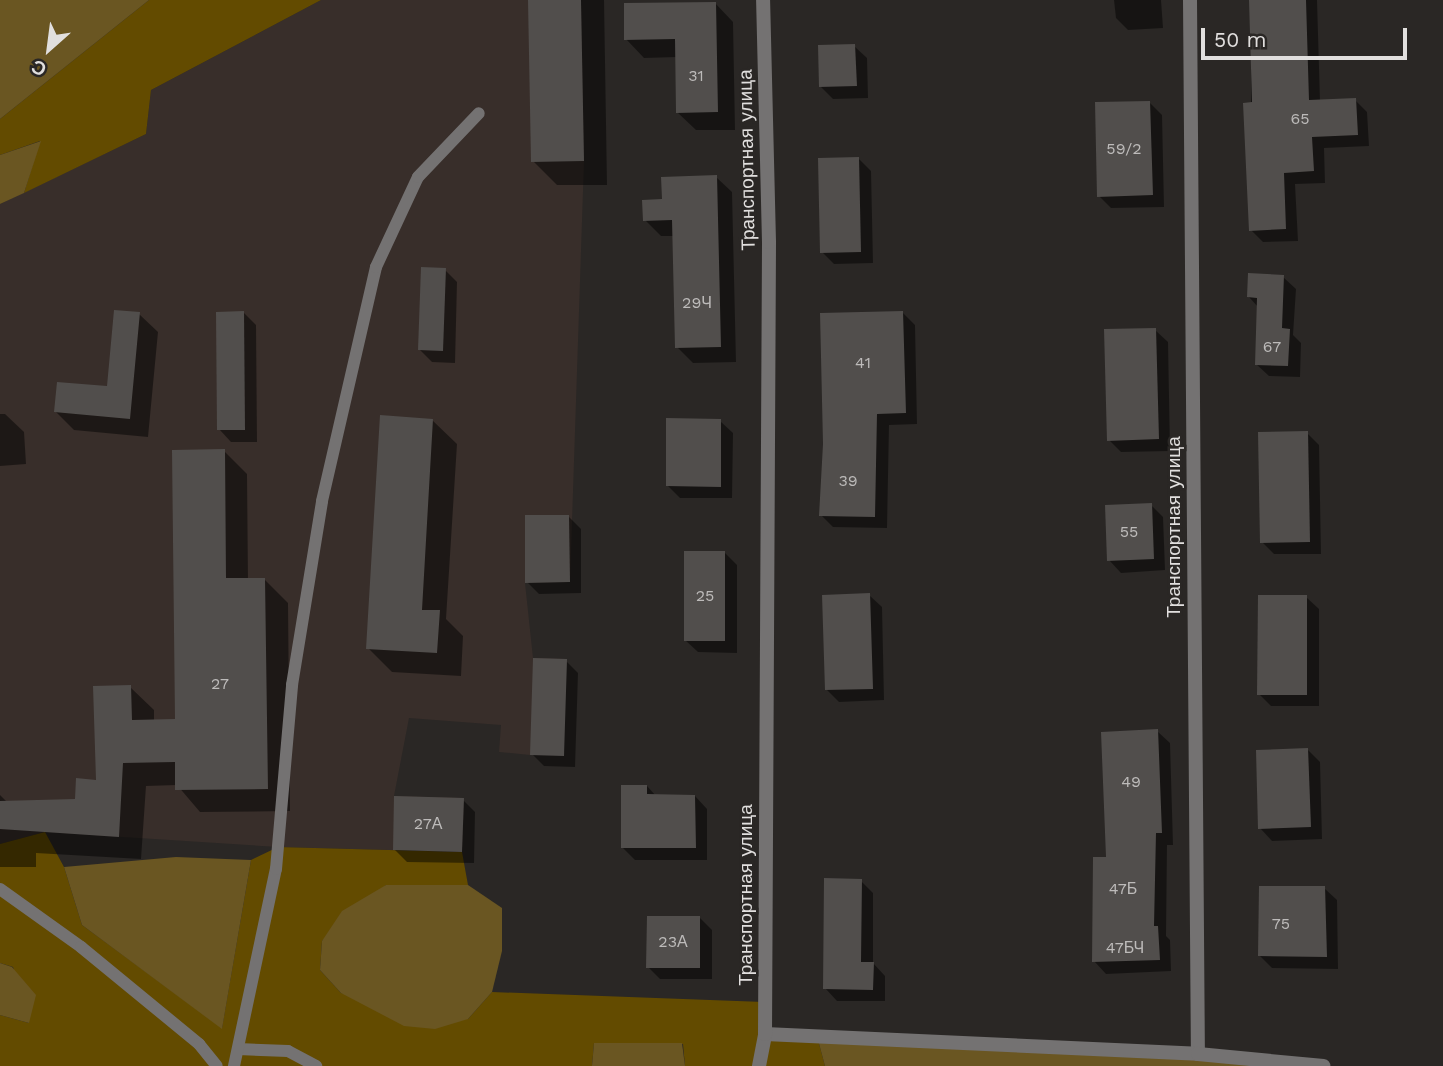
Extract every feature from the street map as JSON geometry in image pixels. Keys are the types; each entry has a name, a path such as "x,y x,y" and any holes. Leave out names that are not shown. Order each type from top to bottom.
{"street":[{"name":"Транспортная улица","path":"759,1066 765,1034 769,242 763,0"},
{"name":"Транспортная улица","path":"1190,0 1198,1054"},
{"path":"765,1034 1198,1054 1323,1066"}],"lane":[{"path":"234,1066 276,869 292,685 323,501 376,267 418,177 479,113"},
{"path":"0,889 80,947 199,1044 217,1066"},
{"path":"238,1049 288,1051 316,1066"}],"shaded area":[{"path":"0,0 149,0 0,119"},
{"path":"149,0 321,0 151,90 146,134 24,193 40,141 0,155 0,119"},
{"path":"321,0 581,0 584,161 570,582 525,583 533,658 567,659 530,755 499,752 501,725 409,718 394,796 464,798 462,852 278,847 45,832 0,844 0,204 146,134 151,90"},
{"path":"41,141 24,193 0,204 0,155"},
{"path":"45,832 64,867 82,925 222,1028 251,860 278,847 462,852 468,885 386,885 322,941 320,970 341,993 468,1019 492,992 765,1002 765,1034 817,1036 825,1066 685,1066 683,1044 594,1043 592,1066 0,1066 0,1015 29,1023 13,967 0,963 0,844"},
{"path":"176,857 251,860 222,1029 82,925 64,867"},
{"path":"386,885 468,885 502,908 502,951 492,992 468,1019 435,1029 404,1026 341,993 320,970 322,941 342,911"},
{"path":"0,963 12,967 36,995 29,1023 0,1015"},
{"path":"817,1036 1323,1066 825,1066"},
{"path":"594,1043 682,1043 685,1066 592,1066"}],"building":[{"path":"528,0 581,0 584,161 531,162"},
{"path":"1249,0 1306,0 1309,100 1356,98 1358,135 1312,137 1314,171 1284,173 1286,229 1249,231 1243,103 1252,102"},
{"path":"716,2 718,112 676,113 675,39 624,40 624,3"},
{"path":"855,44 857,86 819,87 818,45"},
{"path":"1150,101 1153,195 1097,197 1095,102"},
{"path":"859,157 861,252 820,253 818,158"},
{"path":"717,175 721,347 675,348 672,220 643,221 642,200 662,199 661,177"},
{"path":"421,267 446,268 443,351 418,350"},
{"path":"1248,273 1284,275 1282,328 1290,329 1288,366 1255,365 1257,298 1247,297"},
{"path":"114,310 140,312 130,419 54,412 57,382 107,386"},
{"path":"244,311 245,430 217,430 216,312"},
{"path":"903,311 906,413 877,414 875,517 819,516 823,444 820,313"},
{"path":"1156,328 1159,439 1107,441 1104,329"},
{"path":"380,415 433,419 422,610 440,610 437,653 366,649"},
{"path":"666,418 721,419 721,487 666,486"},
{"path":"1308,431 1310,542 1260,543 1258,432"},
{"path":"225,449 226,578 265,578 268,789 175,790 175,762 123,763 119,837 0,829 0,801 75,799 76,778 96,780 93,686 131,685 132,720 175,719 172,450"},
{"path":"1152,503 1154,559 1107,561 1105,505"},
{"path":"525,515 569,515 570,582 525,583"},
{"path":"684,551 725,551 725,641 684,641"},
{"path":"870,593 873,689 825,690 822,595"},
{"path":"1258,595 1307,595 1307,695 1257,695"},
{"path":"533,658 567,659 564,756 530,755"},
{"path":"1158,729 1162,833 1156,833 1154,926 1158,926 1160,960 1092,962 1093,857 1106,857 1101,732"},
{"path":"1308,748 1311,827 1258,829 1256,750"},
{"path":"621,785 647,785 647,794 695,795 696,848 621,848"},
{"path":"394,796 464,798 462,852 393,850"},
{"path":"824,878 862,879 861,962 874,962 873,990 823,989"},
{"path":"1259,886 1325,886 1327,957 1258,956"},
{"path":"647,916 700,916 700,968 646,968"}]}
